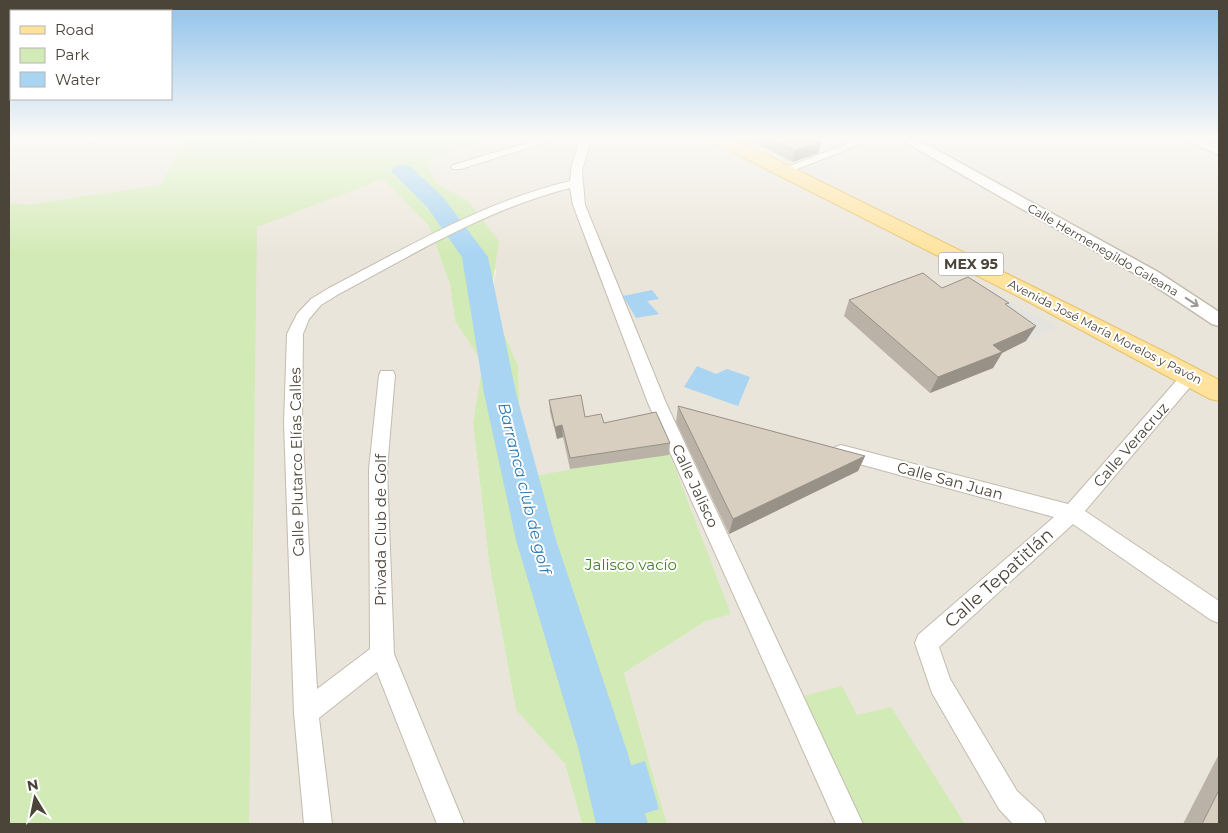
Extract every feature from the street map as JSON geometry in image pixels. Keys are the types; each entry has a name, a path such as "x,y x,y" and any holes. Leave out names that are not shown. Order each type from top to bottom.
{"main road":[{"name":"Avenida José María Morelos y Pavón","path":"799,178 1120,338 1219,392"}],"street":[{"name":"Calle Jalisco","path":"575,178 579,205 657,403 850,824"},
{"name":"Calle Hermenegildo Galeana","path":"977,178 1152,276 1219,320"},
{"name":"Calle Plutarco Elías Calles","path":"318,824 306,713 293,423 295,334 302,316 316,302 328,295 494,208 547,189 575,183"},
{"name":"Privada Club de Golf","path":"387,375 378,469 382,654 450,824"},
{"name":"Calle Veracruz","path":"1072,513 1190,376"},
{"path":"657,403 676,408"},
{"name":"Calle San Juan","path":"821,446 1072,513 1219,612"},
{"name":"Calle Tepatitlán","path":"1032,824 1008,800 940,685 926,643 1072,513"},
{"path":"306,713 382,654"}],"shaded area":[{"path":"9,178 1219,178 1219,824 667,824 624,673 706,621 576,492 522,471 518,366 490,301 496,271 467,200 435,182 384,179 429,226 450,284 455,321 484,363 473,423 489,562 516,710 565,764 582,824 9,824"},
{"path":"819,178 846,181 835,186"},
{"path":"978,286 1059,328 1026,341 996,320"}],"green space":[{"name":"Jalisco vacío","path":"165,178 433,178 435,182 467,200 499,241 490,301 518,366 522,471 535,476 643,456 670,455 731,614 706,621 624,673 667,824 582,824 565,764 516,710 489,562 473,423 483,363 455,321 450,284 429,226 383,179 257,227 249,824 9,824 9,203 26,205 161,185"},
{"path":"842,686 857,715 891,707 965,824 859,824 795,698"}],"water":[{"path":"652,290 659,299 647,301 659,314 636,318 623,296"},
{"path":"697,366 716,374 727,369 750,377 738,406 684,387"},
{"path":"645,761 659,809 633,817 620,769"}],"building":[{"path":"923,273 942,288 968,277 1009,303 1005,304 1036,326 993,345 1002,352 938,377 849,300"},
{"path":"581,395 585,417 601,414 604,423 656,412 670,443 570,458 562,425 555,427 549,400"},
{"path":"678,406 865,456 733,519"},
{"path":"1219,790 1219,824 1202,824"}],"waterway":[{"name":"Barranca club de golf","path":"409,178 435,202 475,257 500,393 536,540 603,751 622,824"}]}
